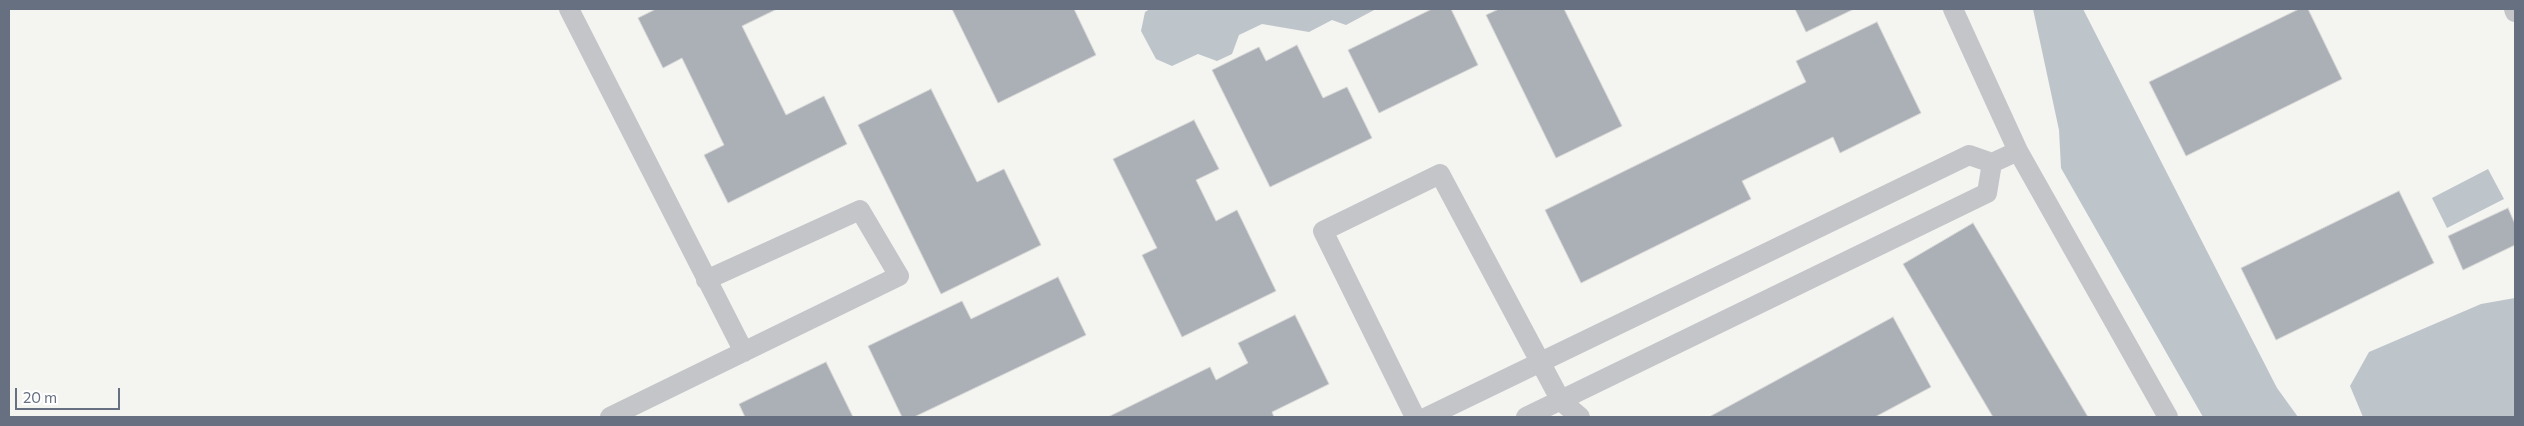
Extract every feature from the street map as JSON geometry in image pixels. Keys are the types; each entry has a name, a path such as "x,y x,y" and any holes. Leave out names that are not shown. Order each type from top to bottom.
{"lane":[{"path":"569,9 744,352"},
{"path":"1953,9 2018,151 2168,417"},
{"path":"1427,417 1541,364 1969,155 1992,163 2018,151"},
{"path":"1526,417 1987,193 1992,163"},
{"path":"1415,417 1323,231 1440,174 1561,401 1580,417"},
{"path":"610,417 899,276 860,210 706,280"}],"shaded area":[{"path":"1150,9 1376,9 1346,25 1332,20 1309,32 1262,24 1239,35 1232,54 1217,61 1198,54 1172,66 1156,59 1141,31 1145,12"},
{"path":"2033,9 2083,9 2277,388 2298,417 2203,417 2061,168 2059,130"},
{"path":"2488,169 2504,199 2447,228 2432,198"},
{"path":"2515,298 2515,417 2363,417 2350,386 2369,352 2481,304"}],"building":[{"path":"656,9 777,9 742,26 786,115 824,96 847,144 728,203 704,155 724,145 682,58 663,68 638,18"},
{"path":"952,9 1074,9 1096,55 998,103"},
{"path":"1432,9 1451,9 1478,65 1379,113 1348,50"},
{"path":"1499,9 1564,9 1622,126 1556,158 1486,15"},
{"path":"1795,9 1854,9 1806,32"},
{"path":"2299,9 2308,9 2342,79 2186,156 2149,82"},
{"path":"1877,22 1921,113 1840,153 1833,137 1742,181 1751,199 1581,283 1545,210 1806,82 1796,61"},
{"path":"1297,45 1323,98 1347,87 1372,138 1270,187 1212,70 1259,47 1266,61"},
{"path":"931,89 977,182 1004,169 1041,245 941,294 858,125"},
{"path":"1194,120 1219,169 1196,180 1216,221 1237,210 1276,291 1182,337 1142,255 1157,248 1113,159"},
{"path":"2399,191 2434,263 2276,340 2241,268"},
{"path":"2508,208 2515,224 2515,245 2463,270 2448,236"},
{"path":"1973,223 2088,417 1993,417 1903,264"},
{"path":"1058,277 1086,335 914,417 902,417 868,346 962,301 971,319"},
{"path":"1295,315 1329,384 1272,412 1274,417 1108,417 1210,367 1216,380 1248,363 1238,343"},
{"path":"1893,317 1931,387 1875,417 1709,417"},
{"path":"826,362 853,417 745,417 739,404"}]}
